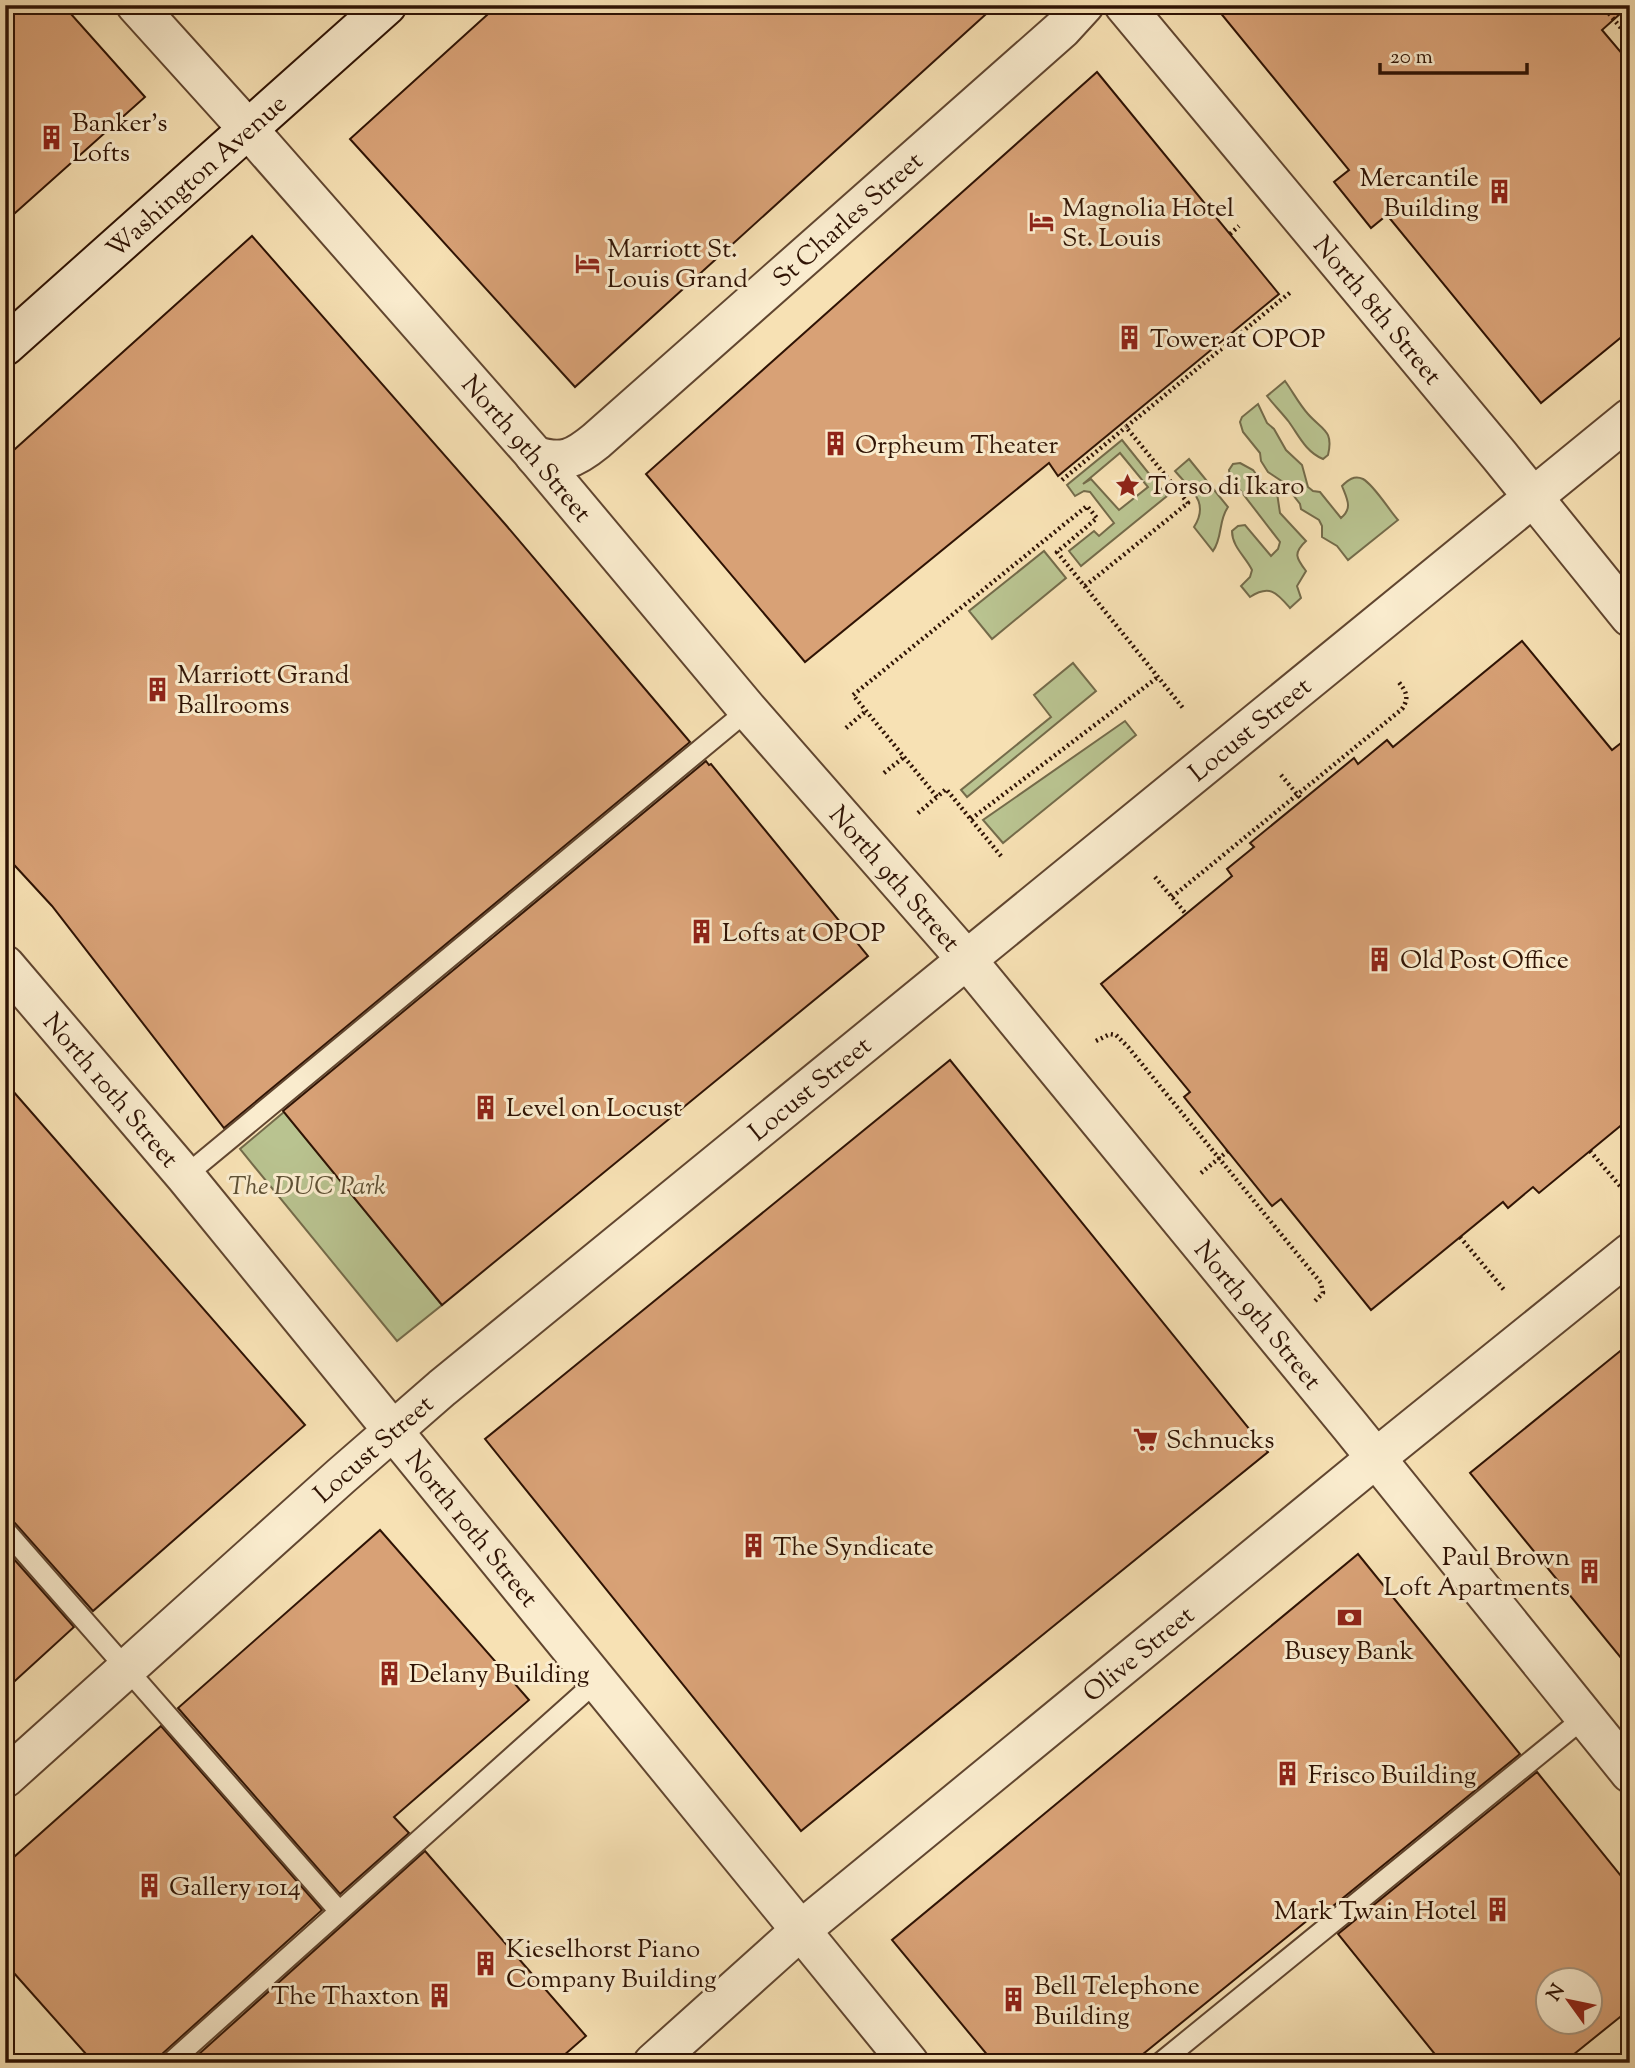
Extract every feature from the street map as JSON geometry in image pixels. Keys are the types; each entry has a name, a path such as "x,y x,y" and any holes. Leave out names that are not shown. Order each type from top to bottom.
{"street":[{"name":"North 9th Street","path":"136,5 535,456 748,710 967,960 1376,1458 1630,1773"},
{"name":"Washington Avenue","path":"5,346 387,5"},
{"name":"St Charles Street","path":"535,456 552,461 566,460 580,454 596,441 1062,29 1084,5"},
{"name":"North 8th Street","path":"1124,5 1630,617"},
{"name":"Locust Street","path":"5,1778 393,1430 1630,418"},
{"name":"North 10th Street","path":"9,976 185,1176 909,2063"},
{"name":"Olive Street","path":"653,2063 801,1930 1630,1253"}],"lane":[{"path":"185,1176 748,710"},
{"path":"5,1530 339,1912"},
{"path":"170,2063 598,1680"},
{"path":"1160,2063 1585,1717"}],"path":[{"path":"1588,13 1600,5 1630,39"},
{"path":"1230,234 1239,226"},
{"path":"1062,480 1170,387 1292,291"},
{"path":"1085,586 1188,503 1126,427"},
{"path":"937,797 853,695 1087,506 1097,518 1057,552 1183,708"},
{"path":"971,819 1158,677"},
{"path":"1172,897 1402,709 1407,702 1407,694 1397,680"},
{"path":"846,728 866,711"},
{"path":"884,773 904,757"},
{"path":"1280,775 1302,800"},
{"path":"918,813 946,789 1001,856"},
{"path":"1155,877 1186,914"},
{"path":"1096,1041 1110,1034 1121,1040 1321,1283 1323,1293 1313,1303"},
{"path":"1590,1151 1626,1193"},
{"path":"1201,1173 1228,1152"},
{"path":"1460,1237 1506,1291"}],"green space":[{"path":"1285,381 1305,410 1328,435 1328,455 1323,459 1307,448 1267,396"},
{"path":"1258,404 1267,423 1274,429 1286,450 1302,465 1308,487 1320,492 1341,518 1348,507 1342,486 1357,478 1363,479 1372,487 1398,520 1348,560 1337,546 1322,537 1319,520 1301,509 1283,482 1268,472 1261,461 1260,453 1243,432 1240,422 1242,417"},
{"path":"1122,440 1167,496 1081,566 1069,551 1094,531 1099,536 1114,523 1090,492 1084,491 1075,496 1067,485","holes":["1120,453 1148,487 1119,510 1091,479 1083,484"]},
{"path":"1189,459 1228,507 1213,551 1194,527 1200,510 1199,503 1192,490 1175,471"},
{"path":"1240,463 1253,470 1262,482 1273,488 1277,493 1280,513 1306,541 1297,556 1306,571 1297,586 1301,598 1290,608 1273,592 1263,591 1250,597 1241,586 1250,577 1252,570 1237,547 1232,531 1245,525 1271,556 1278,549 1280,542 1230,477 1229,470 1233,464"},
{"path":"1044,551 1066,578 992,639 969,611"},
{"path":"1073,663 1096,691 967,797 961,790 1051,717 1034,695"},
{"path":"1125,721 1136,735 1003,843 983,820"},
{"name":"The DUC Park","path":"284,1112 442,1305 397,1341 240,1149"}],"building":[{"name":"Banker's Lofts","path":"5,5 63,5 145,97 5,222"},
{"name":"Marriott St. Louis Grand","path":"498,5 996,5 575,387 350,139"},
{"name":"Mercantile Building","path":"1214,5 1630,5 1602,30 1630,63 1630,330 1541,403 1387,215 1371,228 1334,182 1349,170"},
{"path":"1097,72 1279,294 1058,476 1049,463 805,662 646,474"},
{"path":"252,236 505,524 690,742 224,1128 52,906 5,855 5,458"},
{"name":"Old Post Office","path":"1522,641 1612,750 1630,736 1630,1118 1539,1193 1533,1187 1508,1208 1503,1202 1371,1310 1281,1199 1272,1206 1184,1097 1190,1092 1101,984 1232,876 1227,869 1254,847 1250,843 1354,758 1358,764 1387,740 1393,747"},
{"path":"706,761 868,956 442,1305 283,1111"},
{"path":"950,1060 1268,1452 801,1831 485,1439"},
{"path":"5,1082 305,1425 93,1611 14,1522 5,1518"},
{"name":"Paul Brown Loft Apartments","path":"1630,1343 1630,1669 1470,1473"},
{"name":"Delany Building","path":"380,1530 529,1700 394,1817 409,1833 340,1894 178,1708"},
{"path":"5,1549 74,1627 5,1690"},
{"name":"Frisco Building","path":"1358,1554 1520,1754 1322,1915 1319,1911 1132,2063 994,2063 892,1940"},
{"name":"Gallery 1014","path":"161,1726 322,1910 162,2054 158,2063 94,2063 5,1963 5,1865"},
{"name":"Mark Twain Hotel","path":"1537,1772 1630,1887 1630,2009 1604,2030 1604,1966 1534,1966 1534,2036 1596,2036 1563,2063 1442,2063 1338,1934"},
{"path":"425,1851 586,2036 555,2063 189,2063"}],"place":[{"name":"Banker's Lofts","path":"52,137"},
{"name":"Mercantile Building","path":"1499,192"},
{"name":"Magnolia Hotel St. Louis","path":"1042,222"},
{"name":"Marriott St. Louis Grand","path":"587,263"},
{"name":"Tower at OPOP","path":"1130,338"},
{"name":"Orpheum Theater","path":"835,444"},
{"name":"Torso di Ikaro","path":"1128,485"},
{"name":"Marriott Grand Ballrooms","path":"157,689"},
{"name":"Lofts at OPOP","path":"702,932"},
{"name":"Old Post Office","path":"1380,959"},
{"name":"Level on Locust","path":"486,1107"},
{"name":"Schnucks","path":"1146,1439"},
{"name":"The Syndicate","path":"753,1546"},
{"name":"Paul Brown Loft Apartments","path":"1590,1571"},
{"name":"Busey Bank","path":"1349,1618"},
{"name":"Delany Building","path":"389,1673"},
{"name":"Frisco Building","path":"1288,1774"},
{"name":"Gallery 1014","path":"149,1886"},
{"name":"Mark Twain Hotel","path":"1497,1910"},
{"name":"Kieselhorst Piano Company Building","path":"486,1963"},
{"name":"The Thaxton","path":"440,1995"},
{"name":"Bell Telephone Building","path":"1014,2000"}]}
